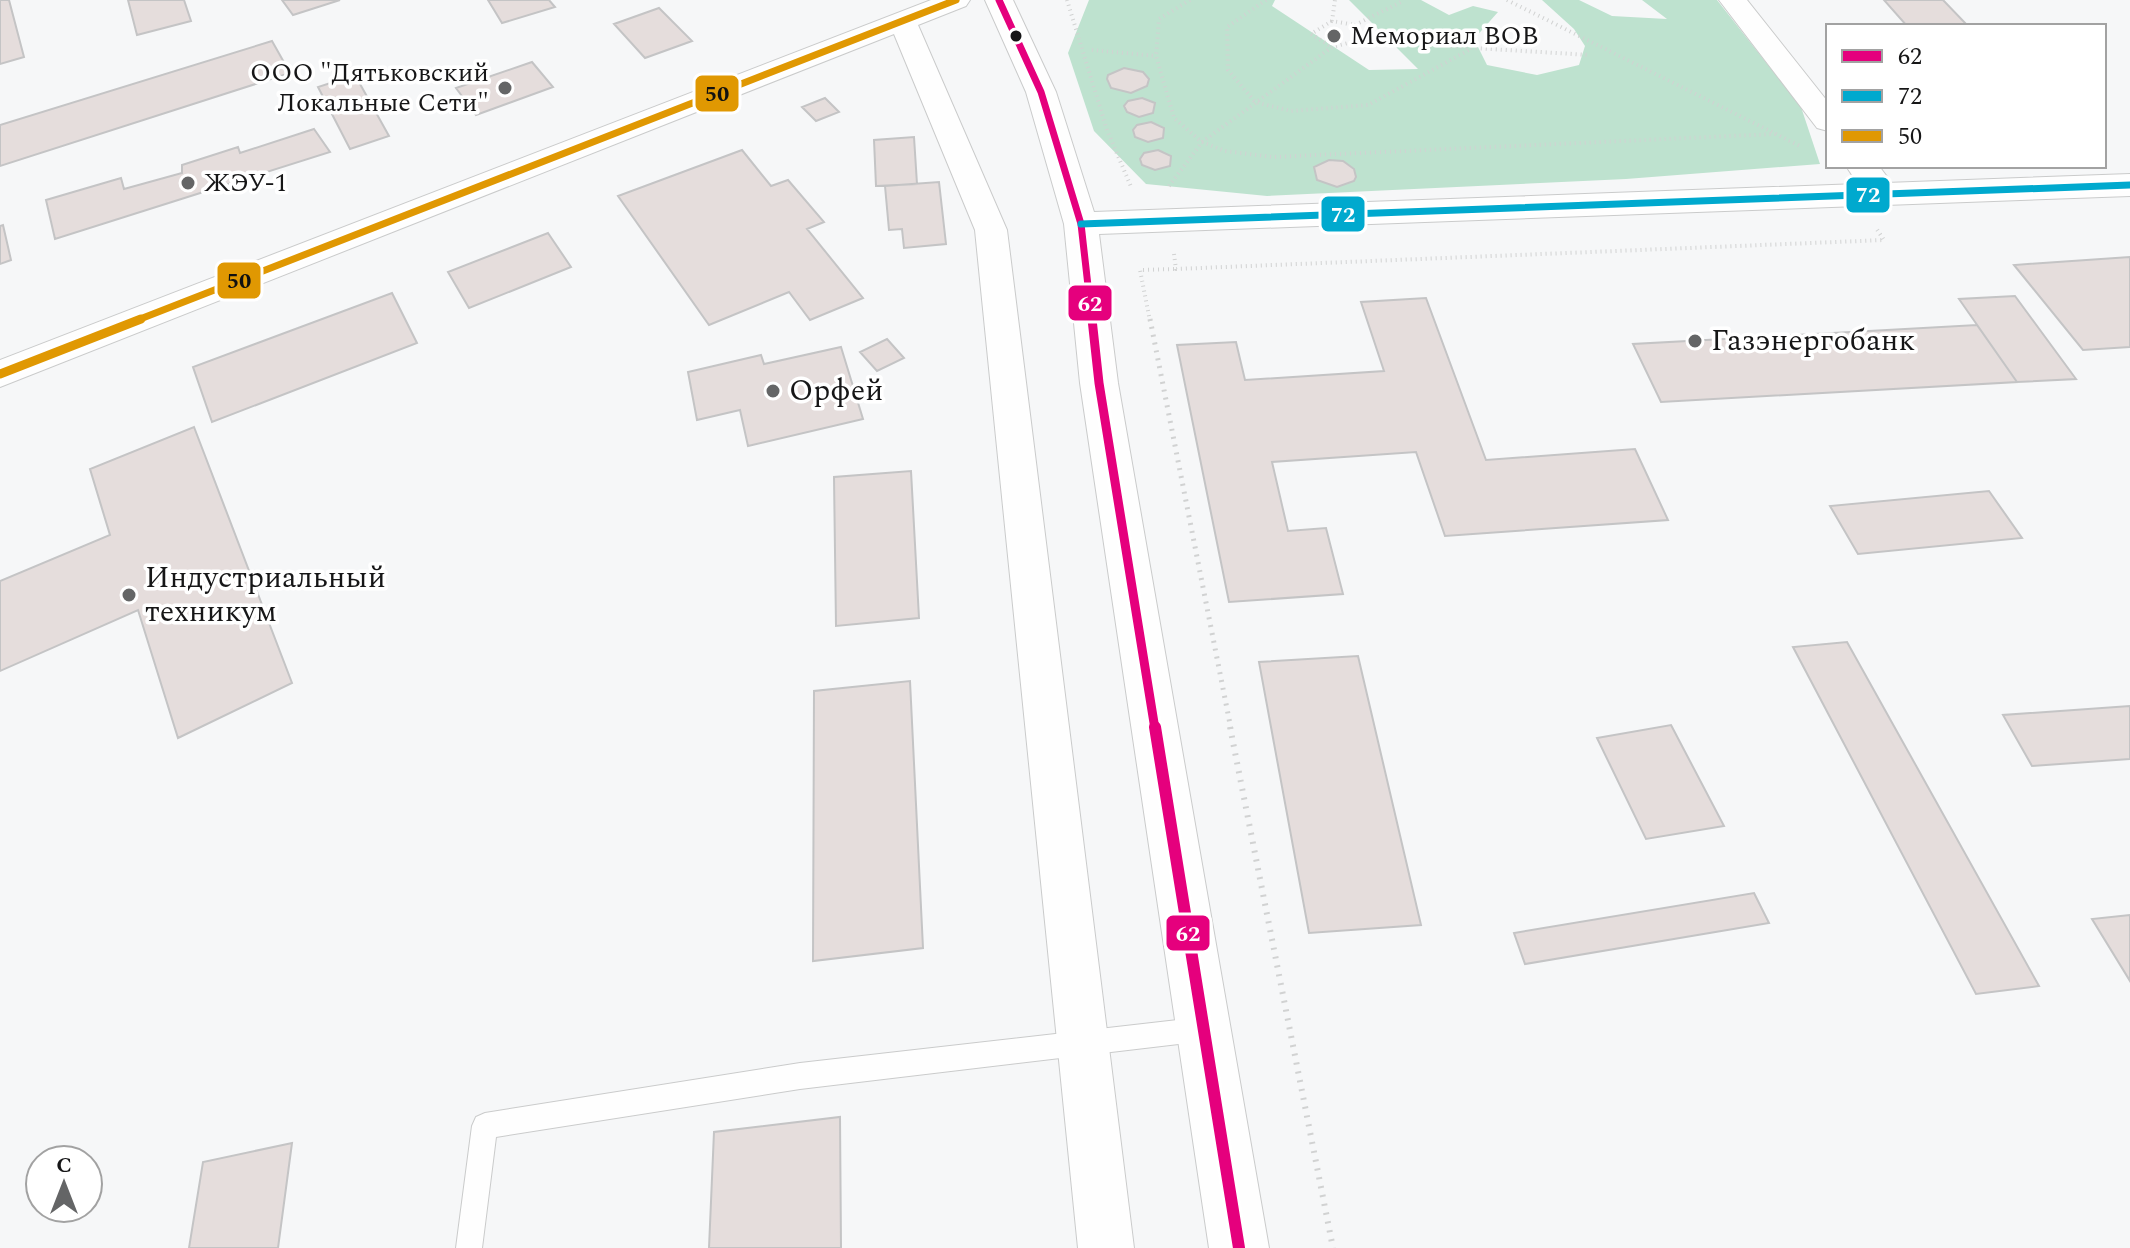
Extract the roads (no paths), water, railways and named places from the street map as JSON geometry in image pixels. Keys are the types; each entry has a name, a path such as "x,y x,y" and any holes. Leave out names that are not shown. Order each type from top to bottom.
{"main road":[{"path":"999,0 1041,92 1081,224 1099,383 1239,1248"},
{"path":"1081,224 1165,209 1866,185 2130,185"}],"street":[{"path":"0,374 956,0"},
{"path":"1733,0 1826,119"},
{"path":"903,21 991,230 1106,1248"}],"lane":[{"path":"469,1248 485,1126 800,1076 1204,1029"}],"place":[{"name":"Мемориал ВОВ","path":"1334,36"},
{"name":"ООО \"Дятьковский Локальные Сети\"","path":"505,88"},
{"name":"ЖЭУ-1","path":"188,183"},
{"name":"Газэнергобанк","path":"1695,341"},
{"name":"Орфей","path":"773,391"},
{"name":"Индустриальный техникум","path":"129,595"}]}
